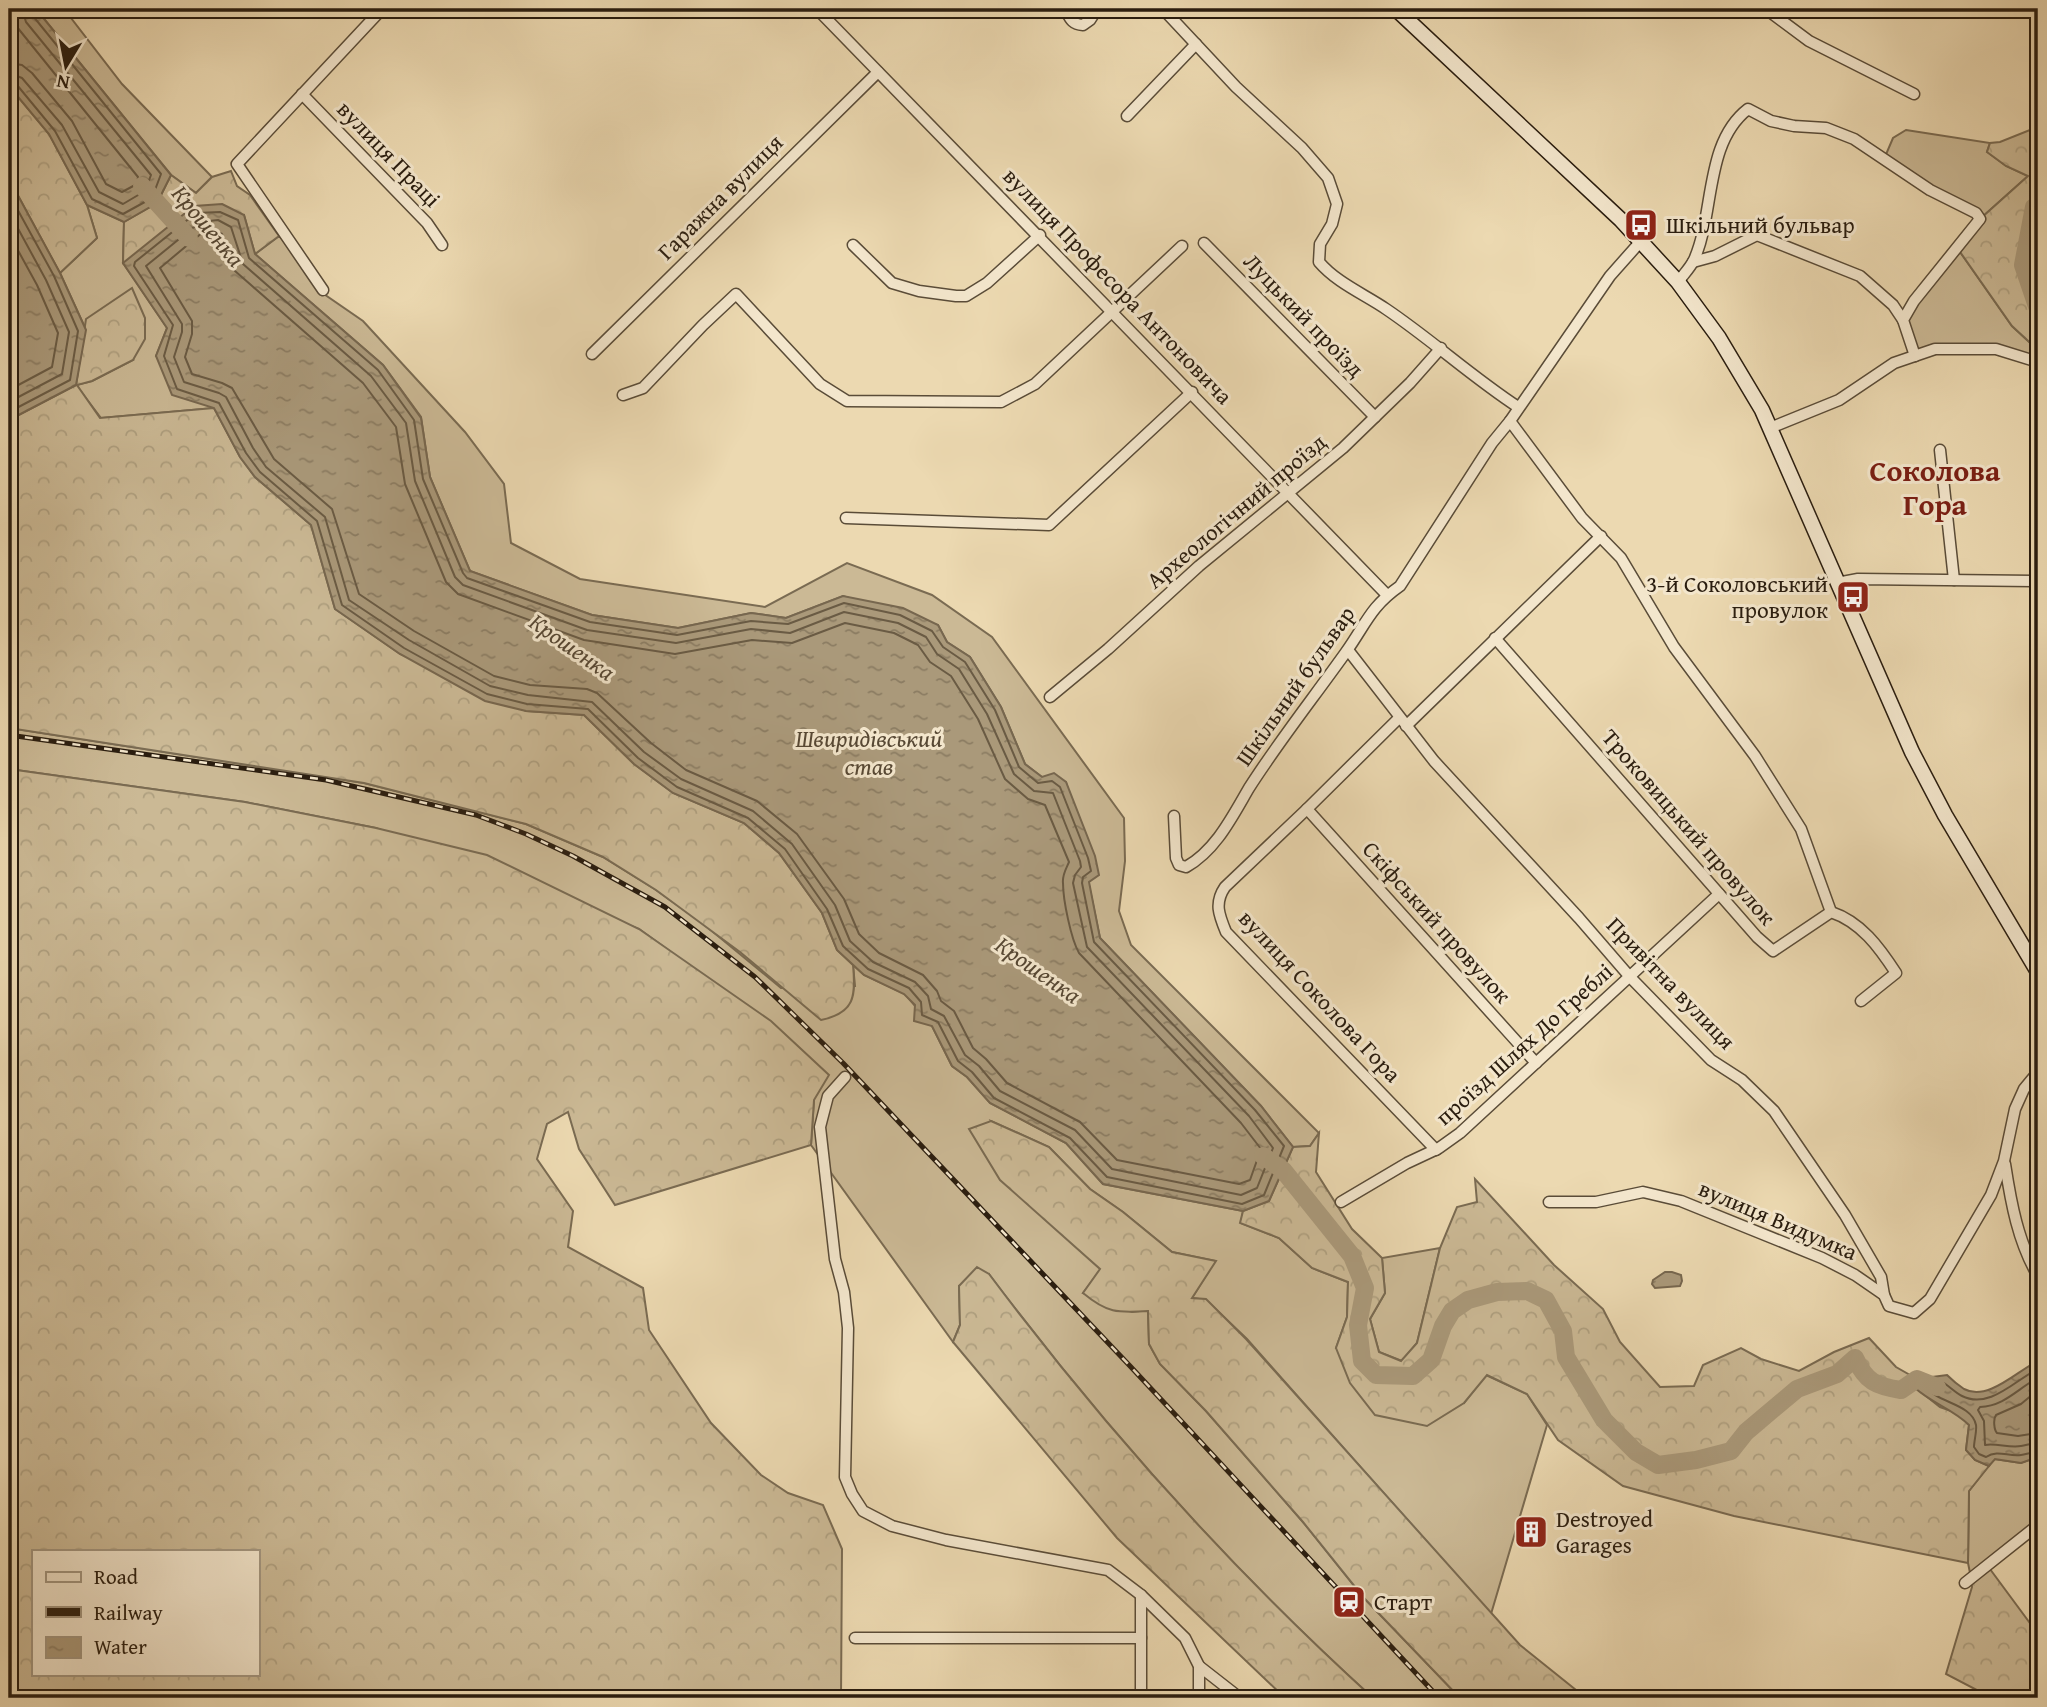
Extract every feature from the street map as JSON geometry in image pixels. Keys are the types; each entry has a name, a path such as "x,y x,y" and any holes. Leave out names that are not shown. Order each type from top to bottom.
{"street":[{"path":"323,290 237,164 382,9"},
{"name":"вулиця Професора Антоновича","path":"817,9 1388,595"},
{"path":"1066,9 1069,19 1083,25 1097,9"},
{"path":"1163,9 1236,87 1303,148 1328,178 1337,204 1332,224 1320,244 1319,262 1329,274 1385,308 1441,348 1490,389 1518,407"},
{"path":"1396,9 1578,178 1641,241 1678,282 1737,366 1770,428 1898,723 1940,804 2038,972"},
{"path":"1766,9 1810,41 1914,94"},
{"path":"1127,116 1196,44"},
{"name":"Гаражна вулиця","path":"592,354 878,72"},
{"name":"вулиця Праці","path":"302,94 427,223 442,245"},
{"path":"1678,282 1693,262 1703,231 1713,166 1736,118 1748,109 1771,121 1826,128 1854,139 1930,190 1976,213 1980,219 1914,301 1903,320"},
{"path":"853,245 892,283 947,297 966,296 987,283 1040,235"},
{"path":"1693,262 1715,256 1757,235 1860,276 1894,305 1903,320 1914,356"},
{"name":"Шкільний бульвар","path":"1174,816 1175,858 1179,865 1186,867 1195,862 1226,829 1250,787 1304,706 1348,650 1367,617 1400,586 1492,443 1610,276 1641,241"},
{"name":"Луцький проїзд","path":"1204,243 1374,417"},
{"path":"623,396 643,388 736,294 820,384 847,401 1001,402 1035,384 1182,246"},
{"name":"Археологічний проїзд","path":"1051,697 1199,566 1343,448 1410,383 1441,348"},
{"path":"1770,428 1839,400 1894,363 1935,349 1996,349 2038,362"},
{"path":"846,518 1049,524 1192,392"},
{"path":"1510,421 1582,518 1622,558 1674,647 1755,756 1801,829 1830,912 1852,923 1872,939 1896,973 1861,1001"},
{"path":"1940,450 1954,580"},
{"name":"вулиця Соколова Гора","path":"1436,1150 1226,932 1218,897 1225,887 1495,638 1601,536"},
{"path":"1837,583 1858,579 2038,581"},
{"name":"Троковицький провулок","path":"1495,638 1756,937 1773,951 1830,912"},
{"path":"1348,650 1402,722"},
{"name":"Привітна вулиця","path":"1402,722 1434,761 1580,918 1630,977 1711,1060 1742,1080 1774,1111 1863,1246 1881,1277 1884,1294"},
{"name":"Скіфський провулок","path":"1307,810 1536,1063"},
{"name":"проїзд Шлях До Греблі","path":"1341,1202 1407,1163 1436,1150 1460,1133 1719,894"},
{"name":"вулиця Видумка","path":"1549,1202 1596,1202 1643,1192 1681,1201 1822,1258 1884,1294 1889,1306 1914,1313 1930,1299 1991,1195 2004,1161 2015,1110 2024,1089 2038,1072"},
{"path":"845,1077 828,1096 820,1127 835,1259 844,1292 848,1328 845,1476 852,1494 863,1511 892,1525 946,1540 1108,1570 1141,1595 1185,1637 1199,1665 1240,1698"},
{"path":"2004,1161 2021,1241 2038,1276"},
{"path":"1965,1583 2038,1525"},
{"path":"1141,1595 1141,1698"},
{"path":"855,1638 1141,1638"},
{"path":"1199,1665 1199,1698"}],"green space":[{"path":"36,9 64,9 122,84 212,177 196,193 171,175"},
{"path":"9,86 49,134 87,205 97,238 60,273 9,179"},
{"path":"2038,129 2038,350 2012,326 1958,249 1980,219 2028,176 2006,166 1987,152 1990,143 2000,142"},
{"path":"1906,130 1990,143 1987,152 2006,166 2028,176 1980,219 1884,159 1893,138"},
{"path":"231,171 237,186 250,195 279,236 255,254 244,215 123,263 124,222 157,203 171,175 196,193 212,177"},
{"path":"87,205 124,222 123,263 167,328 156,356 214,408 101,418 76,385 92,381 133,360 86,330 60,273 97,238"},
{"path":"279,236 321,292 363,321 465,432 504,484 511,543 580,579 765,607 847,563 932,595 992,637 1124,818 1125,861 1119,911 1131,945 1319,1133 1310,1146 1293,1147 1261,1106 1100,938 1066,782 1042,777 1025,764 1001,707 970,657 947,642 938,625 843,596 786,618 751,613 678,628 592,615 470,571 430,477 421,417 383,365 255,254"},
{"path":"1958,249 2012,326 2038,350 2038,362 1996,349 1915,356 1903,320"},
{"path":"132,288 145,318 145,339 133,360 92,381 77,385 100,418 214,408 240,457 255,477 311,525 335,609 400,654 526,711 584,715 634,764 673,793 744,823 779,853 822,913 837,950 853,965 853,994 847,1008 821,1020 740,952 656,890 603,857 526,824 364,783 9,728 9,420 76,385 86,319"},
{"path":"9,728 364,783 526,824 603,857 656,890 701,922 781,988 855,986 853,965 864,975 905,994 932,1026 952,1066 967,1077 990,1103 1066,1143 1103,1184 1243,1211 1241,1223 1279,1238 1312,1268 1348,1282 1347,1317 1336,1348 1464,1403 1486,1375 1527,1394 1547,1425 1491,1614 1247,1339 1206,1300 1192,1298 1215,1261 1172,1252 1090,1189 1049,1147 991,1121 1041,1215 1101,1269 1083,1293 1132,1312 1148,1310 1149,1344 1160,1364 1206,1411 1303,1522 1364,1598 1460,1698 1373,1698 1270,1599 1171,1495 1077,1386 989,1274 959,1286 960,1325 953,1342 811,1145 814,1100 701,974 639,929 376,828 245,802 9,769"},
{"path":"9,769 245,802 376,828 487,855 639,929 771,1021 829,1075 814,1100 811,1145 615,1205 579,1149 568,1112 547,1124 537,1159 573,1211 568,1247 643,1288 649,1330 711,1423 761,1475 788,1493 823,1505 842,1549 841,1698 9,1698"},
{"path":"991,1121 1049,1147 1090,1189 1172,1252 1216,1261 1192,1298 1206,1299 1246,1339 1520,1645 1586,1698 1460,1698 1364,1598 1303,1522 1206,1411 1160,1364 1149,1344 1148,1311 1113,1310 1099,1305 1083,1293 1100,1269 1000,1180 969,1129"},
{"path":"1319,1133 1316,1172 1352,1229 1382,1258 1385,1293 1370,1319 1379,1352 1401,1361 1417,1343 1440,1248 1457,1207 1477,1202 1475,1179 1554,1265 1603,1309 1620,1342 1660,1387 1694,1386 1703,1365 1741,1348 1761,1359 1799,1371 1834,1352 1869,1338 1896,1367 1917,1379 1916,1388 1940,1407 1957,1413 1969,1425 1966,1450 1975,1460 1989,1466 1969,1491 1968,1563 1734,1516 1623,1486 1558,1440 1527,1394 1487,1375 1464,1403 1427,1426 1375,1415 1350,1383 1336,1348 1347,1317 1348,1282 1312,1268 1279,1238 1240,1223 1243,1211 1269,1201 1293,1147 1310,1146"},
{"path":"1440,1248 1417,1343 1402,1361 1379,1352 1370,1319 1385,1293 1382,1258"},
{"path":"977,1267 989,1274 1077,1386 1171,1495 1270,1599 1373,1698 1285,1698 1117,1538 953,1342 960,1325 959,1286"},
{"path":"1994,1459 2021,1463 2038,1460 2038,1525 1971,1578 1968,1563 1969,1491"},
{"path":"1987,1565 2038,1634 2038,1698 1992,1698 1946,1674 1972,1587 1971,1578"}],"water":[{"path":"9,9 36,9 171,175 157,203 124,222 87,205 49,134 9,86"},
{"path":"9,179 60,273 86,330 76,385 9,420"},
{"name":"Швиридівський став","path":"222,204 244,215 255,254 383,365 421,418 430,477 470,571 592,615 678,628 751,613 786,618 843,596 903,608 938,625 947,642 970,657 1001,707 1025,764 1042,777 1054,773 1066,782 1095,856 1099,875 1089,882 1100,938 1261,1106 1293,1147 1269,1201 1243,1211 1103,1184 1066,1143 990,1103 967,1077 952,1066 932,1026 914,1021 915,1005 904,994 864,975 837,950 822,913 779,853 744,823 673,793 634,764 584,715 526,711 485,701 400,654 335,609 311,525 255,477 240,457 214,408 172,395 156,356 167,328 123,263 194,206"},
{"path":"1665,1272 1681,1275 1680,1286 1655,1288 1653,1280"},
{"path":"2038,1361 2038,1460 2021,1463 1995,1459 1989,1466 1975,1460 1966,1450 1969,1425 1915,1388 1917,1379 1947,1375 1964,1389 1983,1391 1993,1388"}],"waterway":[{"name":"Крошенка","path":"142,186 189,238"},
{"path":"2038,205 2034,207 2023,265 2038,309"},
{"name":"Крошенка","path":"1263,1156 1283,1170 1352,1256 1365,1288 1358,1325 1362,1361 1376,1375 1413,1376 1431,1360 1443,1326 1452,1311 1468,1300 1497,1292 1527,1291 1546,1300 1563,1331 1566,1357 1604,1420 1636,1452 1658,1465 1696,1460 1731,1451 1746,1432 1797,1389 1837,1374 1855,1358 1868,1378 1885,1387 1901,1390 1917,1379 1937,1387"}],"railway":[{"path":"9,735 326,780 476,815 573,856 665,907 755,977 843,1063 1439,1698"}],"place":[{"name":"Шкільний бульвар","path":"1641,225"},
{"name":"3-й Соколовський провулок","path":"1853,597"},
{"name":"Destroyed Garages","path":"1531,1532"},
{"name":"Старт","path":"1349,1602"}],"district":[{"name":"Соколова Гора","path":"1935,488"}]}
